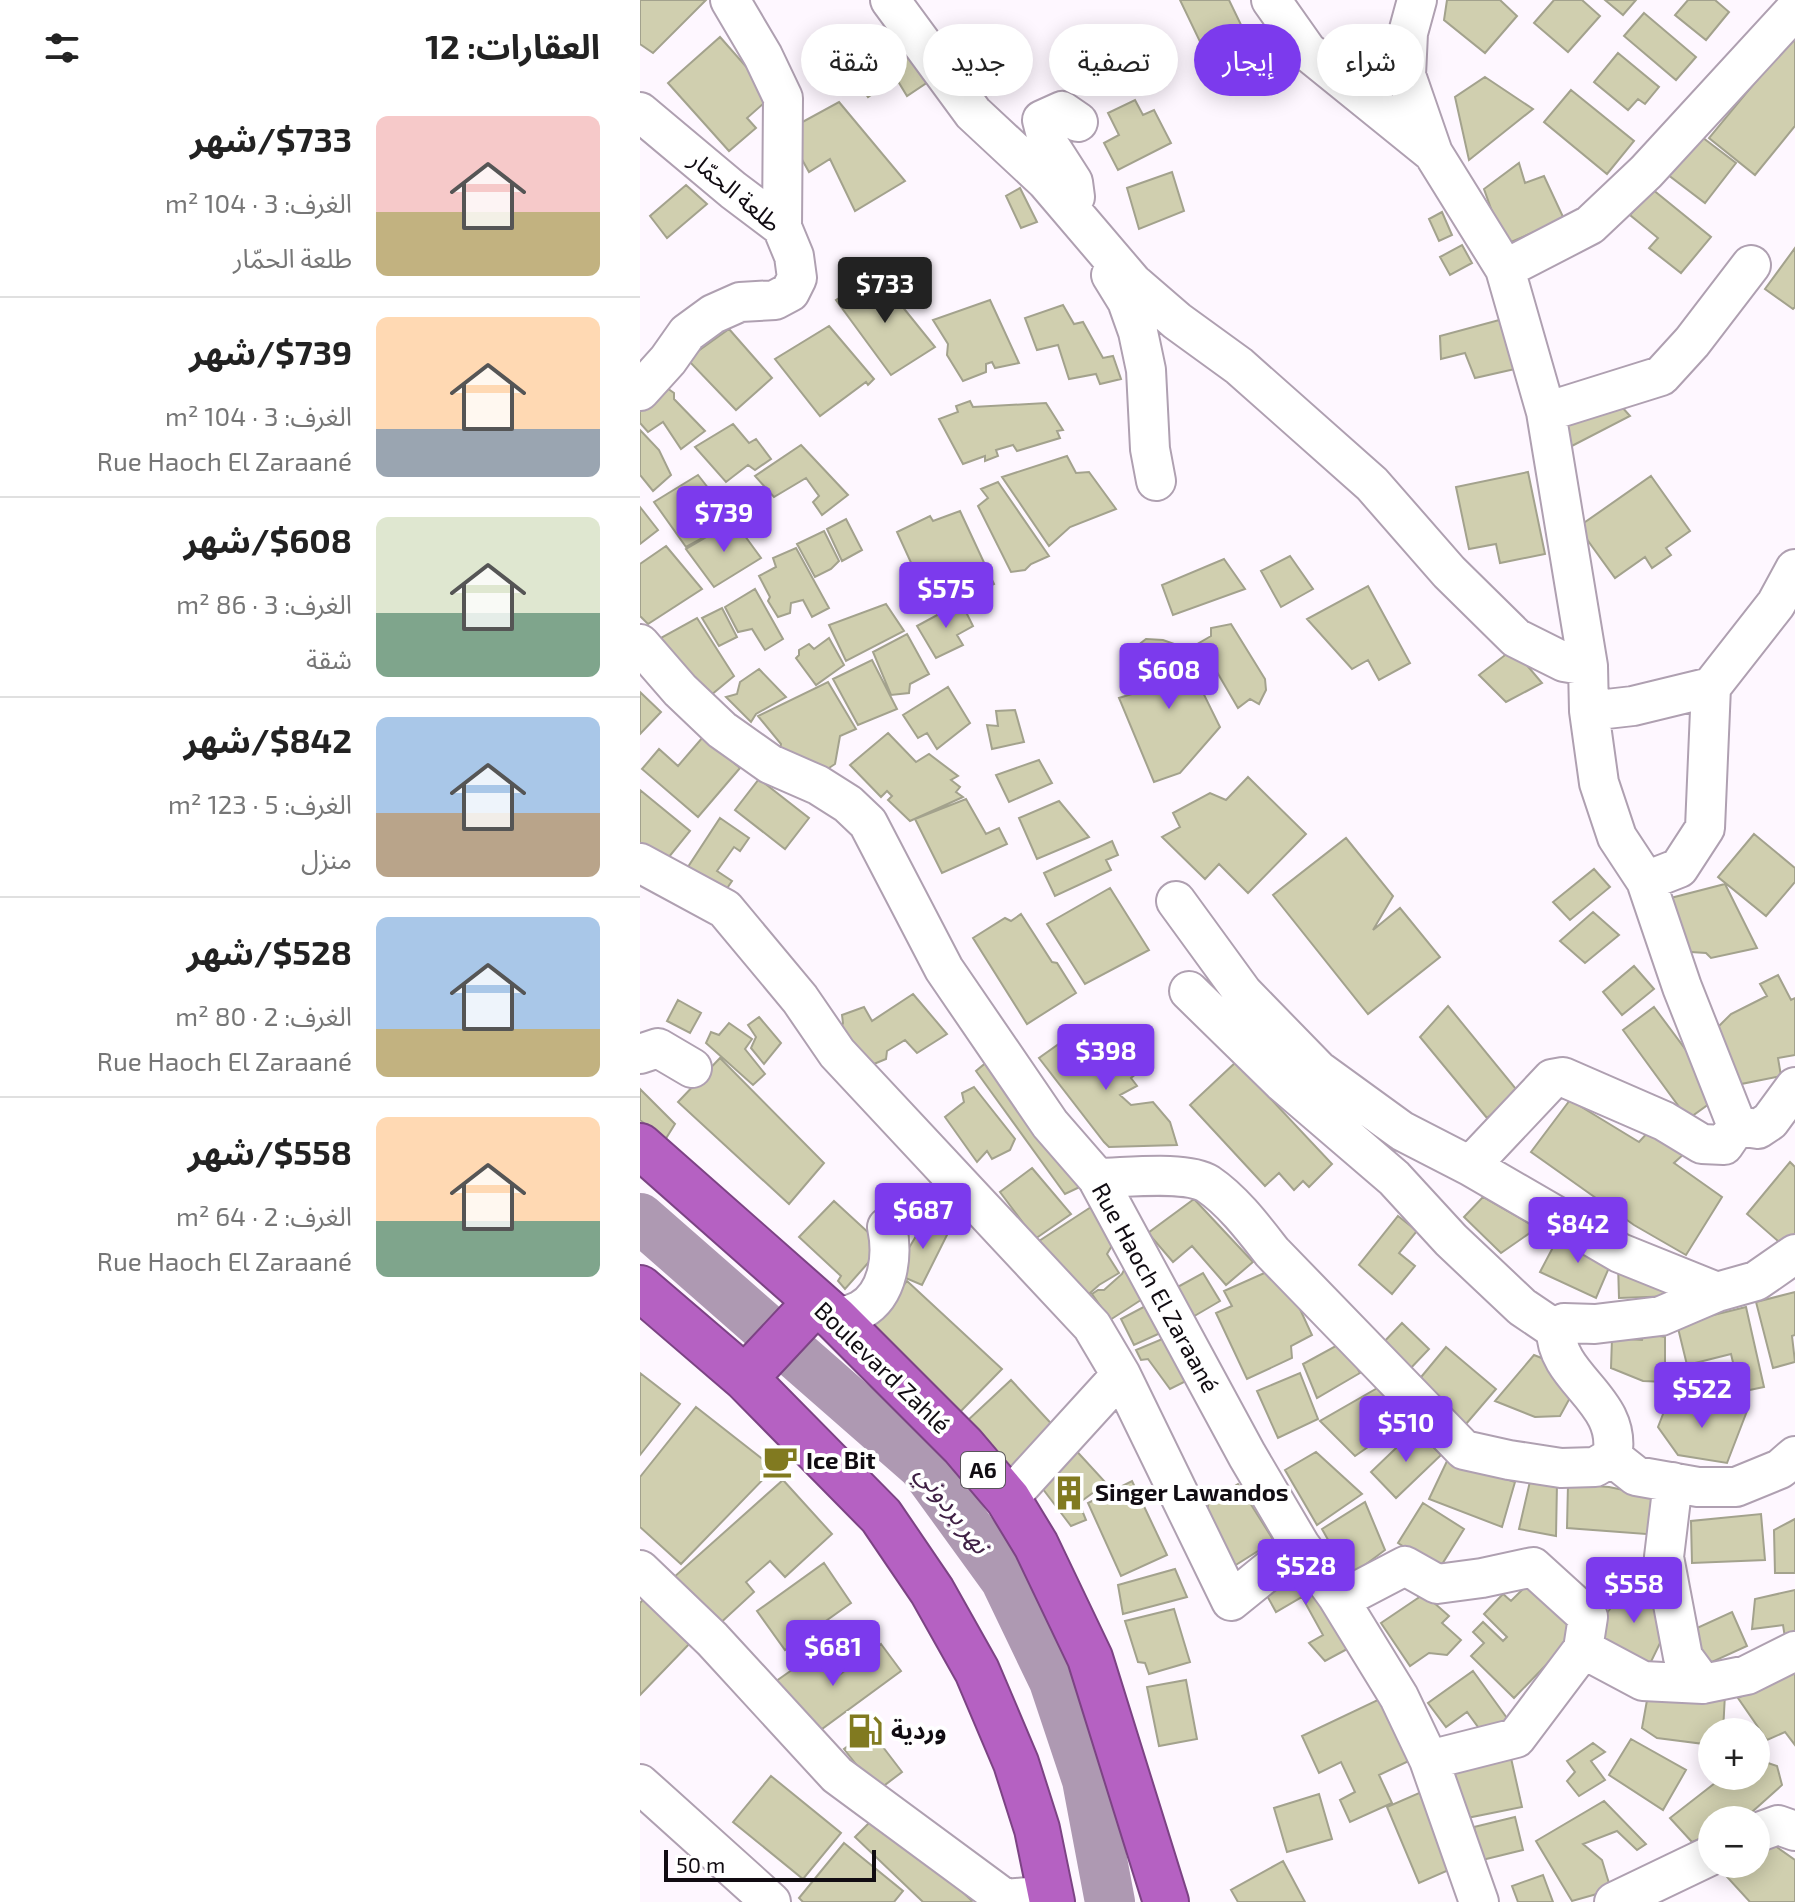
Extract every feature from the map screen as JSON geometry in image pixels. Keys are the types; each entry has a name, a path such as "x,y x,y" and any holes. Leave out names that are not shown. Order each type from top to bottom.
{"highway":[{"name":"Boulevard Zahlé","path":"640,1146 826,1311 963,1446 1008,1499 1036,1545 1090,1658 1171,1899"},
{"path":"640,1288 745,1378 881,1516 932,1591 977,1671 1016,1763 1037,1829 1051,1898"},
{"path":"745,1378 826,1311"}],"street":[{"path":"730,0 783,98 782,227"},
{"path":"890,0 973,113 1046,181 1133,283 1177,321 1239,366 1372,484 1449,572 1516,638 1564,662 1588,666"},
{"path":"1271,0 1296,18 1307,51 1433,153"},
{"path":"1417,0 1408,33 1406,75 1433,153 1505,269 1546,412 1588,666 1589,711 1599,783 1617,837 1646,881 1682,987 1737,1126"},
{"path":"1505,269 1590,225 1646,172 1795,10"},
{"path":"1078,122 1062,111 1042,120 1048,143 1073,182 1079,219"},
{"name":"طلعة الحمّار","path":"640,112 782,227 794,256 797,278 790,292 775,300 740,302 713,314 687,333 640,391"},
{"path":"1107,253 1106,268 1127,301 1138,332 1146,370 1150,449 1156,481"},
{"path":"1546,412 1661,376 1692,342 1751,265"},
{"path":"1646,881 1679,868 1705,828 1711,687 1776,604 1795,569"},
{"name":"Rue Haoch El Zaraané","path":"640,644 680,690 722,730 770,764 818,785 848,804 868,823 944,969 1050,1124 1097,1178 1245,1453 1300,1545 1340,1600 1399,1697 1429,1760 1479,1902"},
{"path":"1589,711 1633,706 1711,687"},
{"path":"640,863 725,909 800,999 837,1053 1092,1326 1121,1375 1231,1601 1300,1545"},
{"path":"1176,901 1243,993 1318,1070 1402,1131 1470,1166 1620,1253 1717,1292"},
{"path":"1189,991 1282,1082 1394,1178 1451,1240 1522,1307 1556,1330"},
{"path":"640,1054 658,1048 692,1068"},
{"path":"1470,1166 1552,1079 1563,1077 1664,1121 1702,1144 1724,1145 1737,1126"},
{"path":"1737,1126 1758,1129 1770,1121 1795,1087"},
{"path":"1097,1178 1187,1177 1206,1183 1251,1226 1272,1252 1464,1450 1561,1468 1595,1467 1612,1457 1615,1444 1609,1417 1567,1362 1556,1343 1556,1330 1564,1323 1595,1324 1661,1316 1717,1292 1756,1281 1795,1254"},
{"path":"826,1311 863,1309 881,1290 891,1245 887,1227"},
{"path":"1008,1499 1121,1375"},
{"path":"1612,1457 1636,1476 1698,1487 1736,1487 1780,1469 1795,1456"},
{"path":"1673,1482 1664,1557 1683,1657 1703,1684"},
{"path":"1340,1600 1405,1566 1437,1584 1533,1567 1588,1617 1583,1649 1516,1738 1429,1760"},
{"path":"640,1570 712,1639 837,1775 1005,1899 1051,1898"},
{"path":"1583,1649 1643,1681 1703,1684 1747,1675 1795,1651"},
{"path":"640,1784 771,1902"},
{"path":"1770,1828 1778,1825 1795,1831"},
{"path":"1614,1902 1698,1862"}],"building":[{"path":"640,0 706,0 653,53 640,44"},
{"path":"1180,0 1229,0 1241,24 1194,24 1194,29"},
{"path":"1447,0 1500,0 1517,16 1485,53 1444,20"},
{"path":"1554,0 1582,0 1600,16 1568,52 1534,23"},
{"path":"1605,0 1636,0 1623,15"},
{"path":"1688,0 1715,0 1729,12 1706,40 1675,15"},
{"path":"1644,13 1696,57 1676,80 1624,36"},
{"path":"720,37 772,96 747,118 756,128 729,151 668,83"},
{"path":"907,38 923,62 923,85 907,96"},
{"path":"1791,39 1795,42 1795,126 1755,175 1709,138"},
{"path":"1618,53 1659,87 1645,104 1638,99 1628,110 1594,82"},
{"path":"1485,77 1533,109 1469,160 1455,97"},
{"path":"1571,90 1634,141 1607,174 1544,122"},
{"path":"1135,100 1143,115 1154,110 1171,143 1118,170 1104,143 1119,135 1108,113"},
{"path":"839,102 905,181 855,211 830,159 809,172 786,131"},
{"path":"1694,131 1736,163 1705,203 1663,171"},
{"path":"1519,163 1525,183 1544,176 1564,219 1504,245 1484,189"},
{"path":"1172,172 1184,211 1139,229 1127,188"},
{"path":"686,185 707,204 667,238 650,216"},
{"path":"1020,188 1037,222 1021,228 1006,196"},
{"path":"1652,189 1711,237 1681,273 1649,248 1658,238 1630,215"},
{"path":"1442,212 1452,235 1439,241 1429,219"},
{"path":"1462,245 1472,263 1450,275 1440,257"},
{"path":"1795,248 1795,307 1793,309 1765,289"},
{"path":"876,274 935,347 891,375 836,300"},
{"path":"990,300 1019,363 995,368 992,362 986,364 986,372 963,381 947,355 948,344 933,320"},
{"path":"1063,305 1074,324 1083,322 1103,358 1113,356 1121,379 1100,384 1096,374 1069,379 1058,345 1037,350 1025,318"},
{"path":"1503,319 1515,369 1475,378 1465,353 1441,359 1440,336"},
{"path":"829,326 874,379 820,416 775,359"},
{"path":"729,329 772,378 736,410 687,359"},
{"path":"667,388 705,431 681,449 663,422 648,432 640,423 640,410"},
{"path":"1613,397 1630,416 1566,449 1567,410"},
{"path":"970,401 973,407 1046,403 1063,430 1057,431 1060,438 1017,451 1013,445 996,450 998,456 985,461 985,456 963,464 939,419 958,412 956,406"},
{"path":"733,424 749,443 756,439 771,459 755,470 748,465 726,482 695,447"},
{"path":"640,430 659,450 671,475 653,491 640,475"},
{"path":"801,445 848,495 822,515 813,502 819,496 806,478 774,497 755,476"},
{"path":"1067,456 1076,473 1089,472 1116,509 1070,527 1049,546 1002,477"},
{"path":"1528,472 1545,554 1500,563 1496,544 1469,549 1456,487"},
{"path":"698,475 734,521 686,547 654,502"},
{"path":"1651,476 1690,531 1666,548 1671,555 1652,568 1645,557 1615,578 1578,527"},
{"path":"998,482 1049,556 1025,570 1011,572 978,506 988,498 981,489"},
{"path":"640,507 658,530 640,544"},
{"path":"960,511 994,584 936,611 897,532 930,516 933,521"},
{"path":"846,519 862,550 842,561 827,529"},
{"path":"734,521 761,558 714,587 686,549"},
{"path":"824,531 839,561 815,577 797,544"},
{"path":"666,546 702,589 648,624 640,616 640,564"},
{"path":"796,548 829,608 812,617 803,600 791,603 790,613 778,617 759,576 776,567 773,558"},
{"path":"1290,556 1313,589 1281,607 1261,571"},
{"path":"1224,559 1245,589 1173,615 1162,585"},
{"path":"1368,586 1410,663 1379,680 1368,660 1352,669 1307,619"},
{"path":"755,589 783,639 765,650 752,629 738,632 725,607"},
{"path":"961,602 973,626 957,635 963,645 936,658 917,626"},
{"path":"886,604 904,631 846,661 829,625"},
{"path":"722,608 737,637 719,646 702,618"},
{"path":"697,618 734,676 699,705 657,640"},
{"path":"1231,624 1265,679 1266,690 1259,704 1250,699 1238,708 1207,655 1200,660 1194,646 1211,636 1211,628"},
{"path":"907,634 929,674 910,684 909,693 891,695 873,652"},
{"path":"829,638 844,665 816,685 796,658 799,650 809,644 814,649"},
{"path":"1146,639 1163,640 1180,646 1220,727 1180,773 1154,782 1119,698 1161,685 1154,676 1137,671 1137,646"},
{"path":"1513,649 1542,683 1506,702 1479,675"},
{"path":"872,660 897,709 858,725 833,679"},
{"path":"759,669 786,697 756,714 751,722 726,697 737,694 740,682"},
{"path":"828,682 856,729 840,736 835,764 823,772 779,755 781,744 758,716"},
{"path":"948,687 970,723 937,749 927,733 918,738 903,715"},
{"path":"640,692 661,712 640,734"},
{"path":"1015,710 1024,742 992,749 987,725 998,726 996,711"},
{"path":"888,733 916,762 929,754 958,776 951,780 960,787 956,792 963,797 910,821 888,800 892,796 887,791 881,797 850,765"},
{"path":"703,737 740,768 698,817 642,769 659,749 678,766"},
{"path":"1039,760 1052,783 1009,802 996,775"},
{"path":"1248,777 1306,834 1248,893 1219,864 1205,879 1162,837 1180,827 1173,813 1210,793 1226,800"},
{"path":"759,779 809,818 785,849 735,810"},
{"path":"640,790 690,831 660,868 640,852"},
{"path":"966,799 986,834 999,828 1007,844 942,873 915,819"},
{"path":"1059,801 1089,837 1037,859 1019,818"},
{"path":"720,818 749,838 740,851 734,847 717,871 732,881 721,897 684,873"},
{"path":"1754,834 1795,868 1795,882 1766,916 1718,877"},
{"path":"1346,838 1393,896 1373,930 1400,908 1440,957 1368,1014 1273,895"},
{"path":"1112,841 1118,855 1106,860 1111,870 1055,896 1044,873"},
{"path":"1594,869 1610,887 1570,920 1553,902"},
{"path":"1725,884 1757,948 1711,958 1706,953 1676,951 1659,901"},
{"path":"1110,888 1149,950 1085,984 1047,924"},
{"path":"1593,912 1619,935 1585,963 1560,941"},
{"path":"1021,914 1076,993 1027,1024 973,938 1005,918 1011,921"},
{"path":"1634,966 1654,989 1622,1015 1603,992"},
{"path":"1778,975 1791,1000 1795,998 1795,1055 1778,1058 1781,1076 1741,1084 1714,1031 1731,1014 1767,996 1760,984"},
{"path":"913,994 947,1034 917,1053 905,1040 887,1051 886,1059 869,1066 841,1028 842,1015 864,1007 872,1021"},
{"path":"678,1000 701,1013 690,1033 667,1021"},
{"path":"1448,1006 1525,1100 1501,1107 1487,1118 1420,1037"},
{"path":"1654,1007 1720,1096 1688,1119 1623,1030"},
{"path":"759,1017 781,1043 764,1064 751,1048 756,1037 748,1025"},
{"path":"729,1023 752,1039 745,1049 765,1074 753,1085 706,1043 711,1032 719,1035"},
{"path":"1084,1026 1088,1029 1092,1026 1136,1074 1131,1078 1137,1086 1120,1095 1131,1105 1153,1102 1170,1122 1177,1145 1109,1147 1104,1142 1039,1058"},
{"path":"994,1056 1086,1184 1065,1194 976,1071"},
{"path":"720,1058 824,1163 789,1204 678,1102"},
{"path":"1236,1062 1332,1164 1309,1187 1303,1181 1294,1190 1279,1173 1265,1186 1190,1105"},
{"path":"974,1087 1015,1139 1010,1150 992,1159 987,1151 977,1162 945,1117 964,1102 962,1093"},
{"path":"640,1089 675,1124 665,1140 640,1120"},
{"path":"1570,1100 1639,1142 1650,1130 1685,1153 1674,1163 1722,1197 1686,1255 1634,1225 1531,1152"},
{"path":"1790,1162 1795,1167 1795,1236 1786,1248 1747,1214"},
{"path":"1032,1168 1071,1214 1035,1239 1000,1192"},
{"path":"1483,1197 1537,1228 1501,1253 1464,1217"},
{"path":"1194,1199 1253,1262 1226,1285 1192,1246 1173,1262 1148,1233"},
{"path":"834,1201 883,1246 845,1289 838,1281 841,1276 799,1237"},
{"path":"1091,1207 1116,1239 1107,1254 1119,1273 1081,1301 1033,1245"},
{"path":"928,1216 951,1227 922,1285 894,1273"},
{"path":"1398,1216 1417,1231 1399,1253 1415,1266 1392,1294 1359,1265"},
{"path":"1561,1232 1614,1256 1596,1298 1540,1272"},
{"path":"1127,1264 1144,1298 1110,1320 1092,1294 1104,1290 1122,1274"},
{"path":"1618,1264 1676,1296 1619,1298"},
{"path":"1280,1266 1312,1335 1291,1346 1292,1358 1247,1379 1216,1313 1232,1306 1224,1291"},
{"path":"1203,1273 1220,1301 1191,1318 1174,1289"},
{"path":"907,1281 1002,1369 959,1413 868,1330"},
{"path":"1795,1292 1795,1335 1792,1336 1795,1362 1773,1368 1756,1302"},
{"path":"1151,1303 1167,1330 1134,1345 1121,1319"},
{"path":"1746,1307 1764,1387 1740,1392 1731,1354 1687,1365 1677,1324"},
{"path":"1402,1323 1429,1349 1407,1372 1380,1346"},
{"path":"1644,1333 1665,1337 1665,1382 1643,1381 1611,1368 1612,1338 1642,1340"},
{"path":"1167,1337 1186,1381 1170,1389 1148,1359 1141,1360 1136,1350"},
{"path":"1343,1342 1360,1373 1317,1398 1303,1364"},
{"path":"1446,1347 1496,1389 1466,1424 1417,1382"},
{"path":"1534,1355 1559,1365 1571,1396 1560,1416 1535,1417 1495,1401"},
{"path":"640,1373 680,1404 640,1455"},
{"path":"1300,1373 1318,1419 1278,1438 1257,1391"},
{"path":"1011,1380 1058,1431 1014,1471 967,1421"},
{"path":"1381,1386 1411,1417 1355,1456 1320,1421"},
{"path":"1686,1399 1747,1411 1727,1463 1678,1455 1658,1427 1665,1409"},
{"path":"696,1407 774,1468 681,1564 640,1527 640,1477"},
{"path":"1416,1429 1441,1455 1396,1498 1371,1472"},
{"name":"Singer Lawandos","path":"1071,1445 1106,1483 1079,1503 1086,1520 1071,1526 1033,1476"},
{"path":"1316,1452 1362,1494 1317,1525 1285,1470"},
{"path":"1448,1459 1515,1482 1502,1527 1429,1499"},
{"path":"1531,1477 1557,1483 1556,1536 1519,1529"},
{"path":"783,1480 832,1534 785,1577 770,1561 746,1582 754,1592 716,1627 673,1578"},
{"path":"1132,1481 1167,1555 1121,1576 1088,1503"},
{"path":"1238,1484 1274,1541 1231,1568 1208,1533 1208,1502"},
{"path":"1568,1484 1609,1487 1658,1497 1659,1535 1567,1528"},
{"path":"1365,1502 1385,1550 1349,1577 1322,1529"},
{"path":"1423,1503 1464,1529 1439,1569 1398,1543"},
{"path":"1761,1514 1765,1560 1692,1563 1691,1521"},
{"path":"1795,1519 1795,1573 1775,1573 1774,1530"},
{"path":"1299,1561 1349,1648 1325,1661 1309,1643 1323,1635 1302,1597 1276,1612 1260,1583"},
{"path":"824,1563 851,1603 785,1650 757,1611"},
{"path":"1175,1569 1187,1597 1123,1614 1118,1585"},
{"path":"1634,1577 1665,1602 1663,1637 1645,1674 1592,1633"},
{"path":"1529,1583 1579,1631 1514,1698 1471,1656 1484,1643 1473,1632 1483,1622 1503,1641 1507,1637 1484,1614 1503,1594 1511,1601"},
{"path":"1795,1590 1795,1645 1787,1650 1783,1625 1752,1629 1755,1599"},
{"path":"648,1594 694,1639 640,1695 640,1603"},
{"path":"1424,1594 1449,1616 1442,1623 1461,1640 1447,1655 1429,1653 1410,1666 1381,1623"},
{"path":"1174,1609 1190,1662 1149,1674 1145,1663 1138,1662 1125,1621"},
{"path":"1732,1612 1747,1646 1701,1667 1686,1633"},
{"path":"881,1644 901,1671 811,1737 772,1684 816,1653 835,1678"},
{"path":"1795,1667 1795,1745 1785,1732 1770,1739 1770,1718 1752,1718 1738,1698"},
{"path":"1473,1671 1512,1725 1489,1742 1467,1712 1446,1727 1428,1703"},
{"path":"1186,1680 1197,1739 1159,1746 1147,1687"},
{"path":"1649,1689 1725,1694 1724,1718 1698,1718 1698,1743 1657,1738 1642,1728"},
{"path":"1384,1697 1413,1759 1379,1775 1392,1803 1350,1822 1340,1800 1355,1792 1341,1762 1319,1773 1302,1736"},
{"path":"870,1730 902,1772 877,1791 844,1749"},
{"path":"1631,1739 1686,1770 1663,1810 1609,1775"},
{"path":"1593,1743 1605,1752 1591,1761 1605,1780 1579,1796 1567,1781 1575,1772 1567,1761"},
{"path":"1511,1758 1522,1807 1457,1820 1447,1771"},
{"path":"1770,1764 1777,1766 1782,1785 1759,1806 1698,1806 1698,1840 1692,1842 1670,1818 1706,1790 1770,1790"},
{"path":"771,1776 841,1833 803,1879 733,1822"},
{"path":"1426,1790 1458,1866 1419,1883 1387,1807"},
{"path":"1319,1794 1332,1839 1287,1852 1274,1808"},
{"path":"1604,1801 1646,1844 1637,1850 1617,1831 1583,1844 1602,1860 1611,1890 1572,1901 1536,1841"},
{"path":"880,1812 972,1901 923,1902 855,1837"},
{"path":"1515,1817 1523,1850 1482,1860 1474,1827"},
{"path":"844,1843 903,1891 894,1902 803,1902 799,1898"},
{"path":"1770,1843 1795,1860 1795,1902 1750,1902 1728,1878 1770,1878"},
{"path":"1283,1861 1305,1902 1238,1902 1231,1890"},
{"path":"1543,1875 1553,1902 1518,1902 1512,1886"}],"waterway":[{"name":"نهر بردوني","path":"640,1218 923,1466 1005,1579 1054,1681 1087,1780 1110,1902"}],"place":[{"name":"Ice Bit","path":"780,1461"},
{"name":"Singer Lawandos","path":"1069,1493"},
{"name":"وردية","path":"865,1731"}]}
